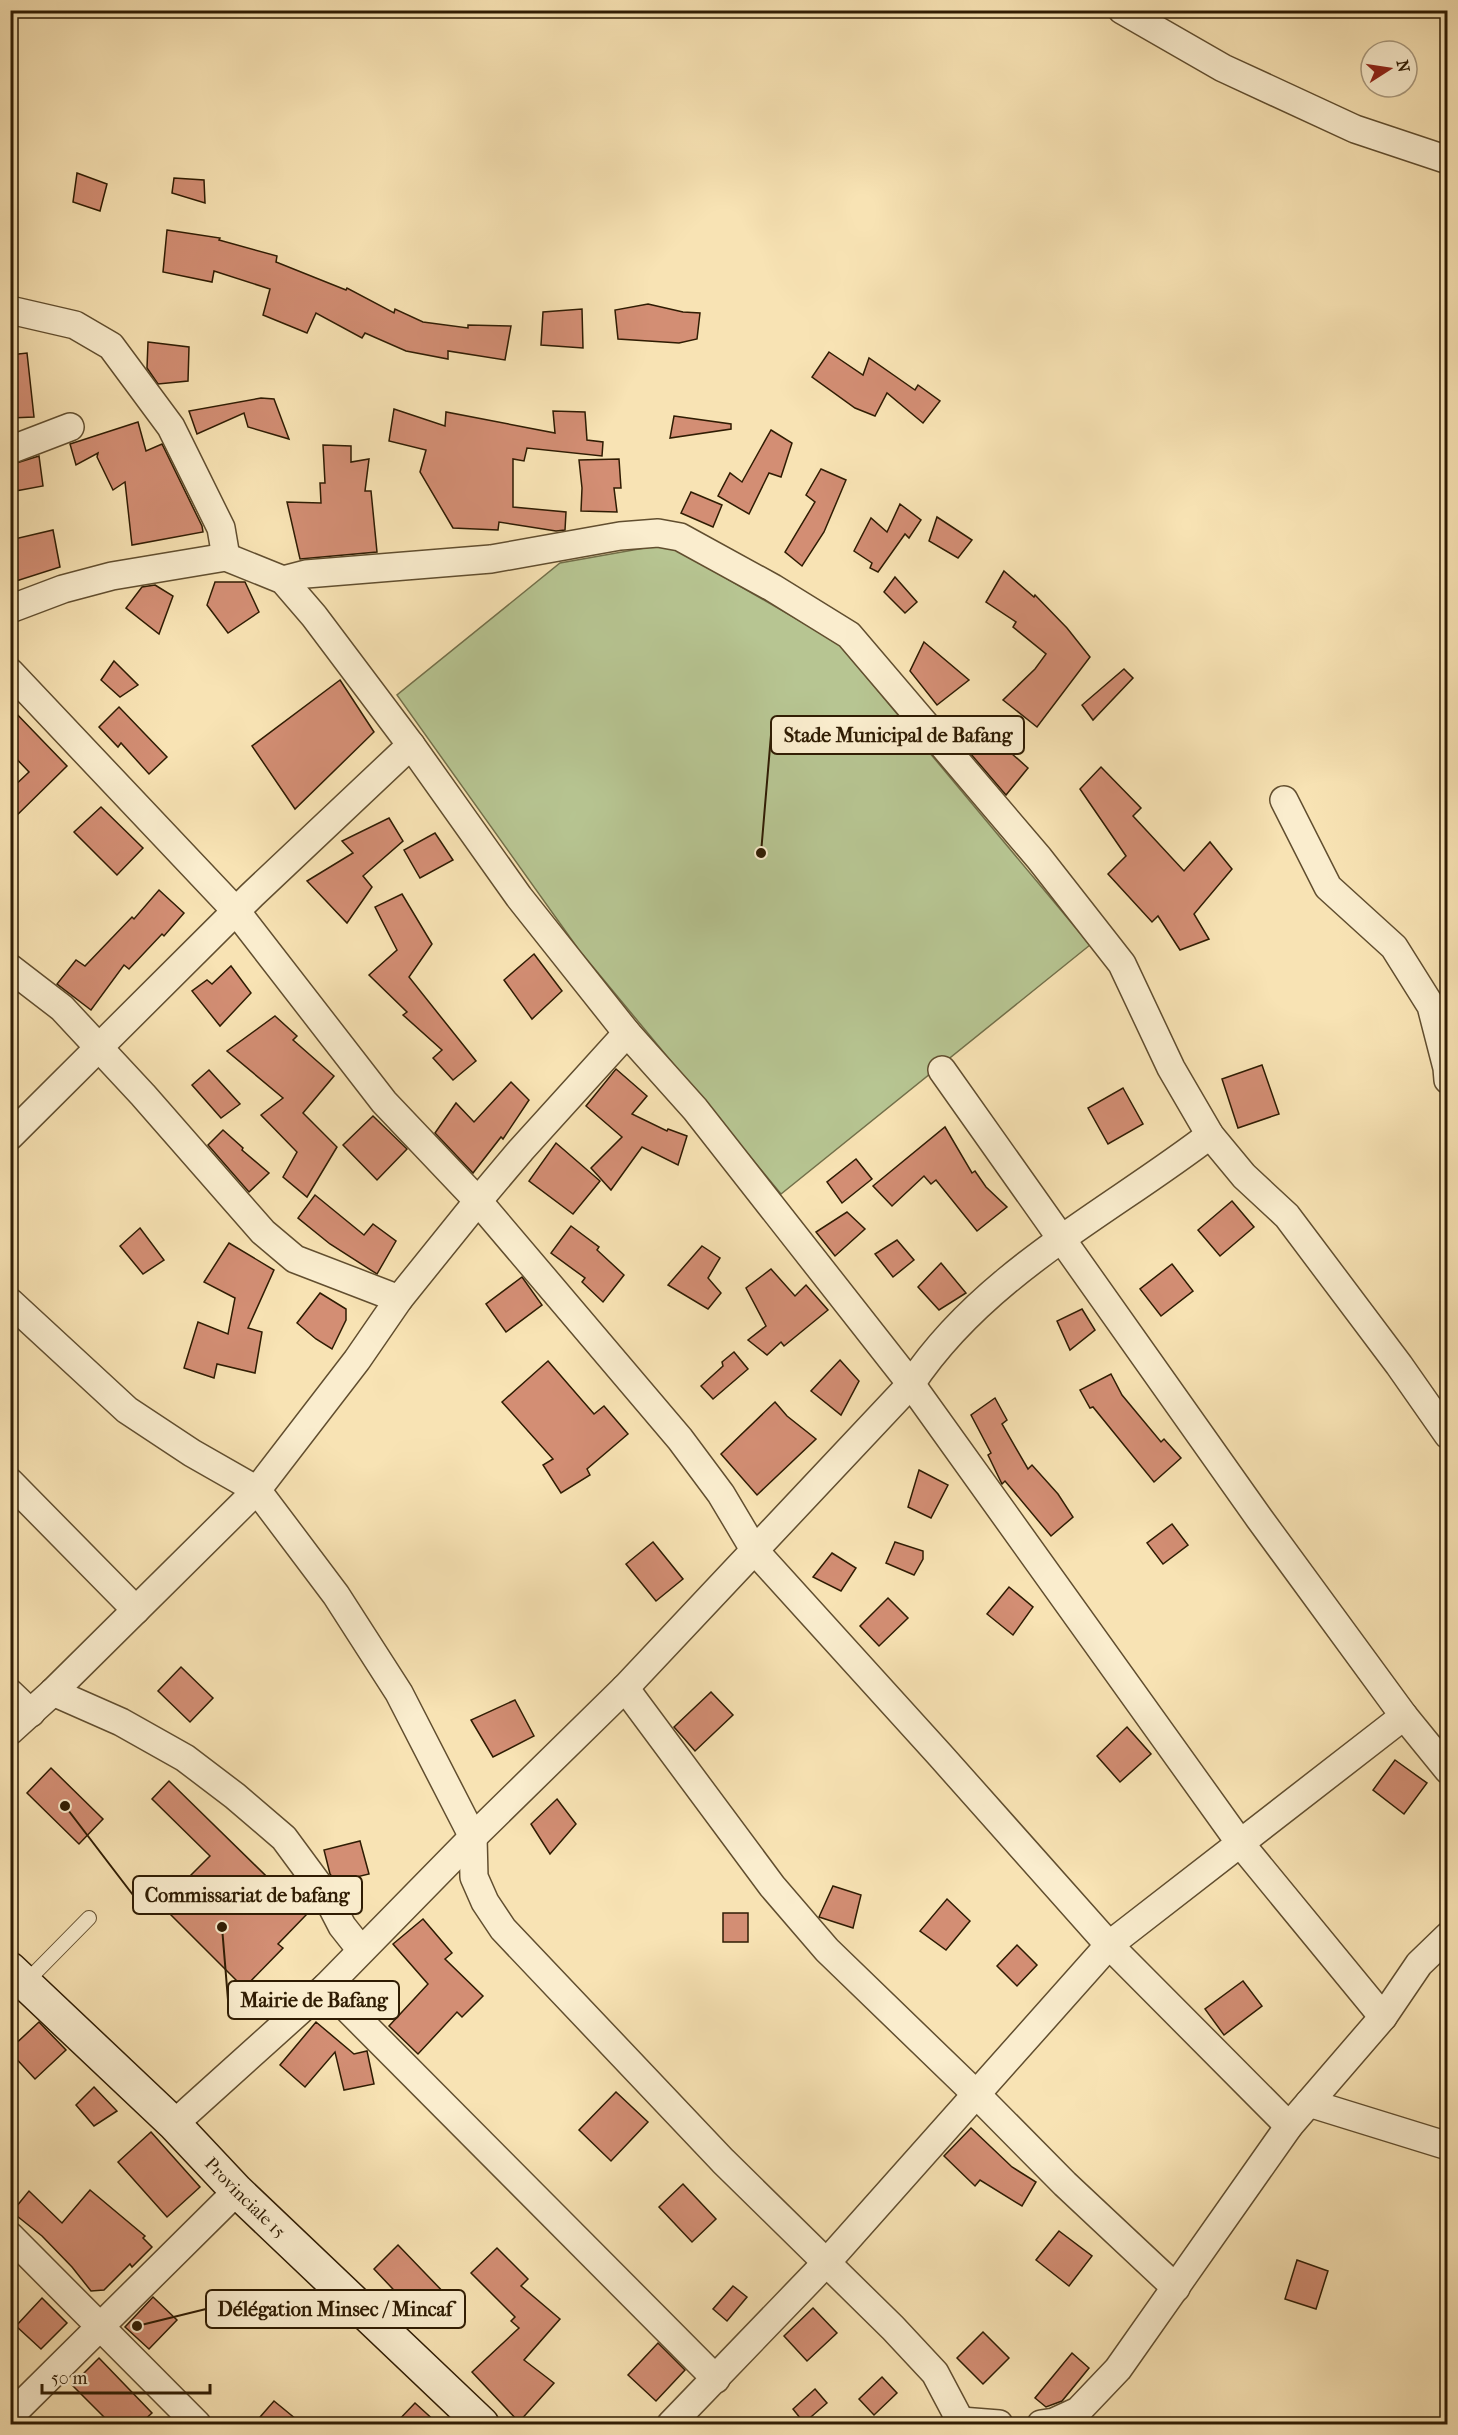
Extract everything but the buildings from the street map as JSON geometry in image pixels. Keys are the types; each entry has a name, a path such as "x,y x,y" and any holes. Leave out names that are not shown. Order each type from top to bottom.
{"street":[{"path":"1122,10 1223,68 1355,129 1448,160"},
{"path":"10,310 75,325 111,346 171,427 221,528 226,557"},
{"path":"10,450 70,427"},
{"path":"283,580 314,573 491,559 620,536 658,533 680,537 773,588 849,635 984,797 1039,858 1122,964 1171,1068 1210,1135 1244,1176 1287,1216 1399,1365 1448,1435"},
{"path":"10,609 63,589 112,576 226,557 283,580 314,616 411,745 519,897 627,1033 694,1109 911,1384 1240,1843 1383,2017"},
{"path":"10,672 236,911 384,1102 478,1201 680,1439 721,1494 755,1551 1109,1945 1289,2126"},
{"path":"10,1136 236,911 411,745"},
{"path":"1284,800 1328,887 1394,947 1431,1006 1448,1080"},
{"path":"10,968 62,1008 143,1095 262,1233 295,1259 399,1299"},
{"path":"10,1731 53,1692 257,1490 357,1360 399,1299 478,1201 627,1033"},
{"path":"942,1070 1259,1518 1404,1716 1448,1770"},
{"path":"174,2124 326,1987 625,1688 911,1384 930,1356 1000,1287 1060,1238 1177,1160 1210,1135"},
{"path":"10,1302 127,1410 192,1453 257,1490 336,1595 399,1693 473,1838 474,1877 484,1902 503,1929 723,2161 827,2262 935,2373 962,2423 999,2424"},
{"path":"10,1482 136,1610"},
{"path":"625,1688 745,1851 826,1950 976,2094 1065,2184 1176,2288"},
{"path":"53,1692 121,1722 185,1758 235,1796 284,1838 326,1895 342,1926 361,1950"},
{"path":"10,1693 31,1713"},
{"path":"671,2424 827,2262 1109,1945 1404,1716"},
{"path":"1041,2424 1054,2422 1078,2411 1118,2369 1289,2126 1383,2017 1419,1964 1448,1936"},
{"name":"Provinciale 15","path":"18,1976 174,2124 237,2191 482,2424"},
{"path":"326,1987 716,2379"},
{"path":"1309,2103 1448,2146"},
{"path":"10,2416 237,2191"},
{"path":"10,2236 197,2424"}],"lane":[{"path":"18,1976 89,1918"}],"green space":[{"path":"667,544 838,643 1090,945 781,1194 579,950 397,695 560,563"}],"place":[{"name":"Stade Municipal de Bafang","path":"761,853"},
{"name":"Commissariat de bafang","path":"65,1806"},
{"name":"Mairie de Bafang","path":"222,1927"},
{"name":"Délégation Minsec / Mincaf","path":"137,2326"}]}
